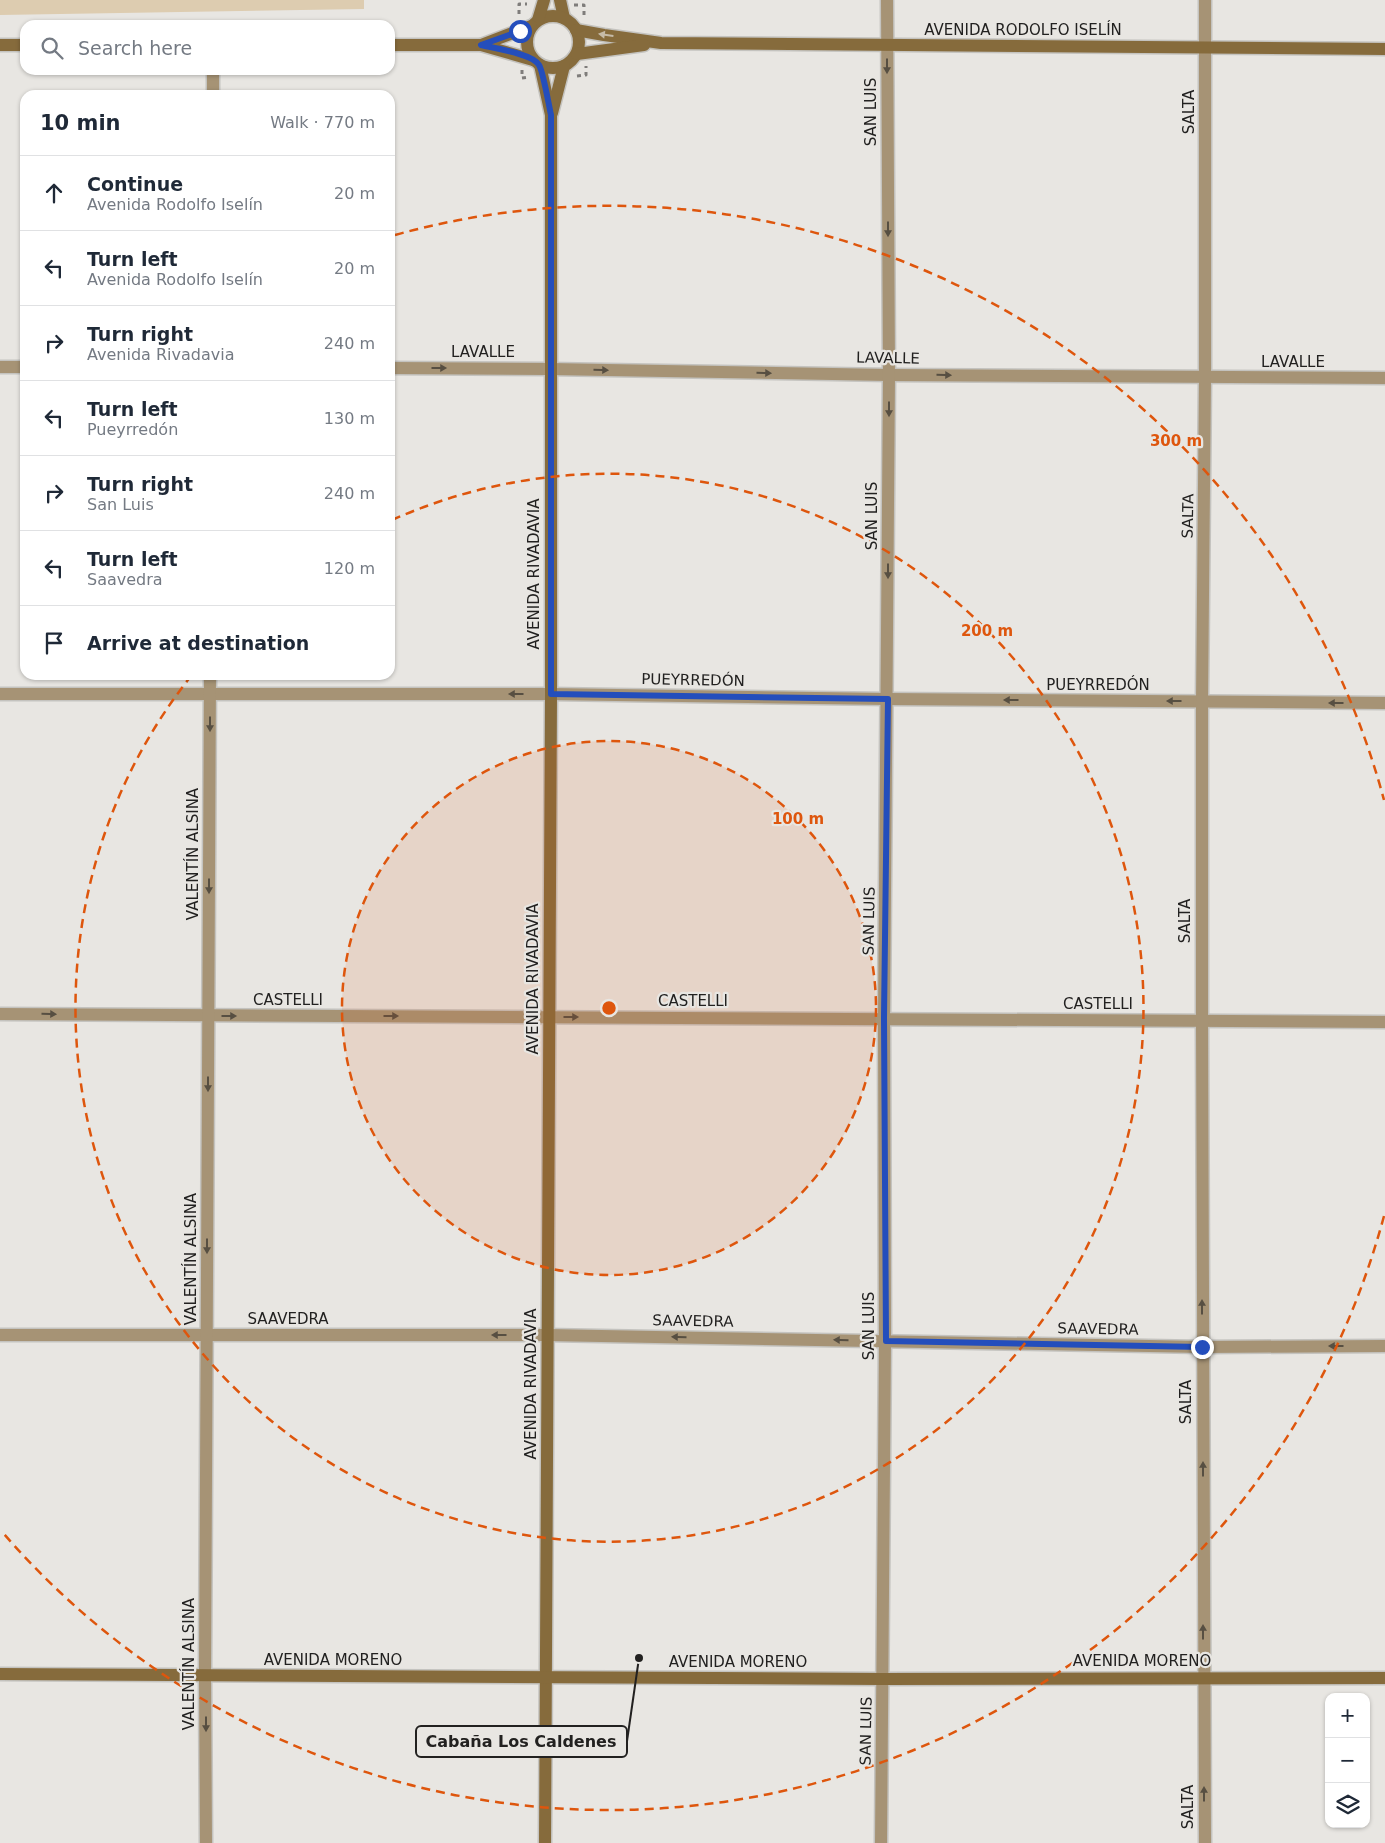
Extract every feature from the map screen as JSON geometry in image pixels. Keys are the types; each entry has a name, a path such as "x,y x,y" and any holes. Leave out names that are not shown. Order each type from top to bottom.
{"street":[{"path":"536,63 528,52 527,34 535,23 544,0"},
{"path":"560,0 564,18"},
{"name":"SAN LUIS","path":"881,1843 886,1341 884,1018 888,699 889,375 887,0"},
{"name":"SALTA","path":"1205,0 1205,378 1202,702 1202,1347 1205,1843"},
{"path":"395,45 481,45 536,63 548,69 557,69 571,61 576,54 579,38 576,30 570,23 564,18 555,16 546,17 481,45"},
{"name":"AVENIDA RODOLFO ISELÍN","path":"576,30 661,43 1205,46 1385,49"},
{"name":"AVENIDA RODOLFO ISELÍN","path":"576,54 661,43"},
{"path":"0,45 20,45"},
{"name":"AVENIDA RIVADAVIA","path":"536,63 551,115"},
{"name":"AVENIDA RIVADAVIA","path":"545,1843 551,694 551,115 564,66"},
{"path":"213,75 213,90"},
{"path":"0,366 20,367"},
{"name":"LAVALLE","path":"395,368 889,375 1385,378"},
{"name":"VALENTÍN ALSINA","path":"206,1843 205,1675 210,680"},
{"name":"PUEYRREDÓN","path":"0,694 551,694 1385,703"},
{"name":"CASTELLI","path":"0,1014 1385,1022"},
{"name":"SAAVEDRA","path":"0,1335 548,1335 1202,1347 1385,1346"},
{"name":"AVENIDA MORENO","path":"0,1674 1385,1678"}],"shaded area":[{"path":"0,0 364,0 364,9 0,15"}],"place":[{"name":"Cabaña Los Caldenes","path":"639,1658"}],"route":[{"path":"520,31 481,45 521,55 533,60 540,66 551,115 551,694 888,699 884,1018 886,1341 1202,1347"}]}
